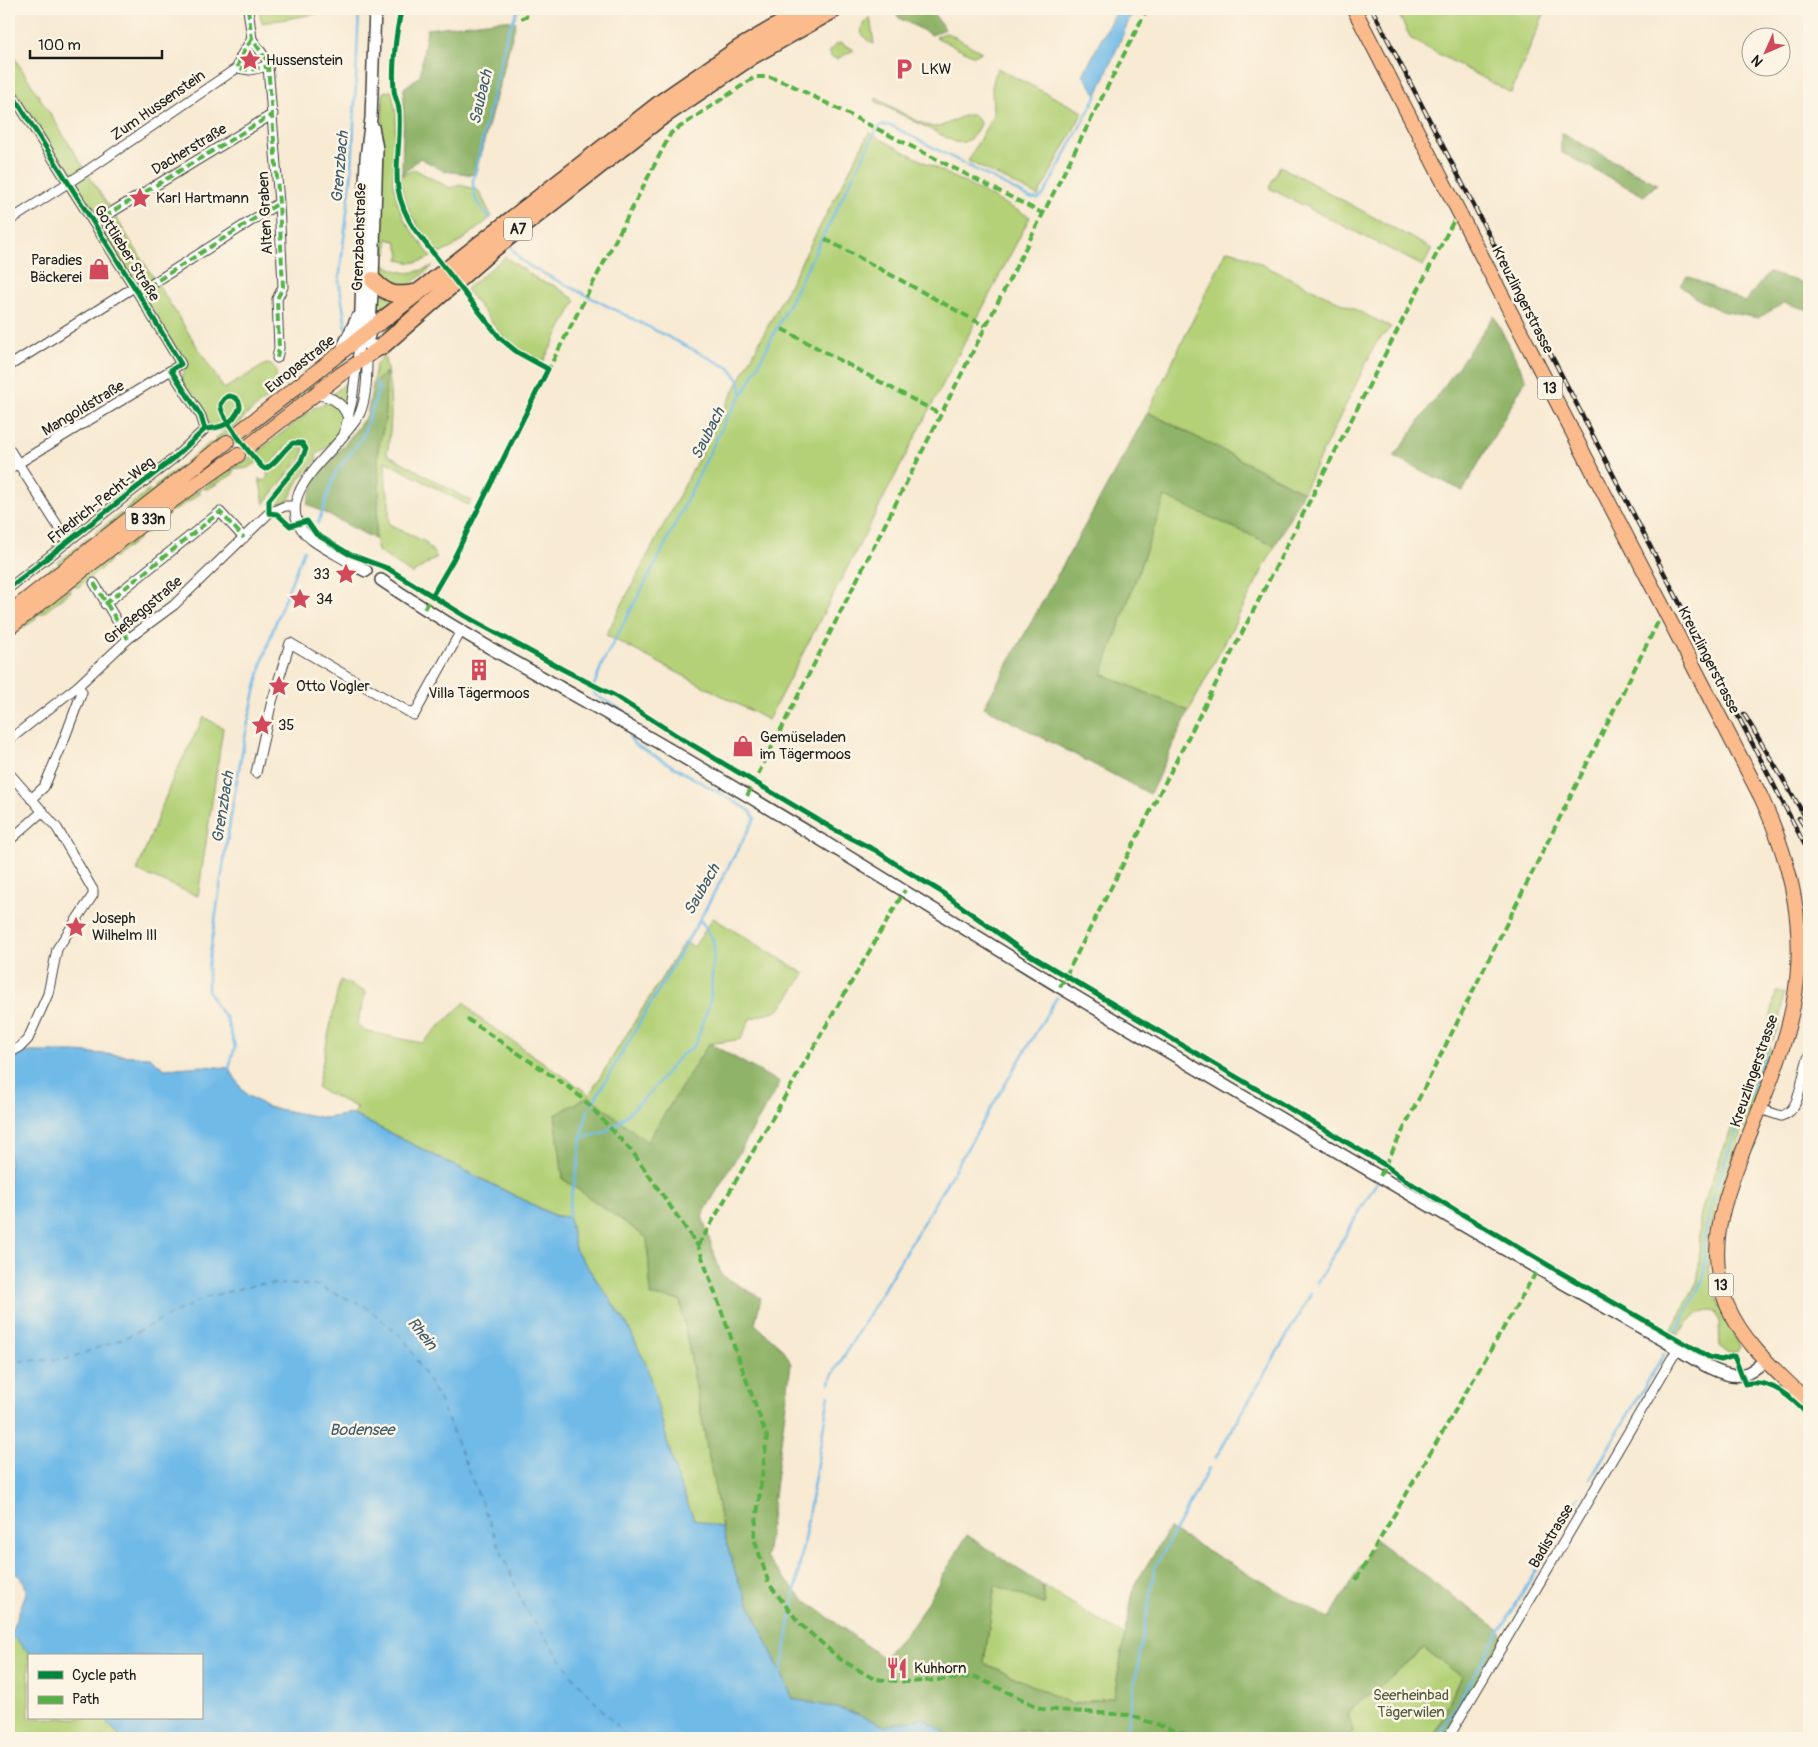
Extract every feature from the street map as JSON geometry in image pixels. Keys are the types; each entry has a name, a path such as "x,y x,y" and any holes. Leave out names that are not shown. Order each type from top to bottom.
{"highway":[{"name":"A7","path":"369,343 419,292 663,101 738,49 806,9"},
{"name":"A7","path":"369,343 492,250 660,118 752,56 835,9"},
{"path":"373,280 385,291 392,294 404,295 419,292"}],"main road":[{"name":"Kreuzlingerstrasse","path":"1354,9 1750,775 1781,843 1794,891 1798,942 1798,965 1793,1005 1788,1027 1760,1109 1723,1205 1717,1237 1717,1254 1722,1288 1727,1304 1741,1331 1765,1360"},
{"name":"Europastraße","path":"240,432 338,355 369,343"},
{"path":"250,445 316,395 369,343"},
{"name":"B 33n","path":"9,628 81,564 227,442"},
{"name":"B 33n","path":"9,613 238,455"},
{"name":"13","path":"1765,1360 1809,1403"}],"street":[{"name":"Alten Graben","path":"248,9 252,39 266,59 268,66 272,114 283,287 277,299 279,348 277,358"},
{"name":"Grenzbachstraße","path":"369,343 360,307 375,9"},
{"name":"Zum Hussenstein","path":"9,221 236,68 252,39"},
{"path":"236,68 250,70 268,66"},
{"name":"Gottlieber Straße","path":"9,89 181,364 171,370"},
{"name":"Dacherstraße","path":"94,223 272,114"},
{"name":"Grenzbachstraße","path":"369,343 377,149 371,118"},
{"path":"9,366 279,203"},
{"path":"338,355 353,328 360,307"},
{"path":"338,355 369,343"},
{"path":"366,571 311,539 298,523 294,506 305,480 334,449 359,414 364,395 369,343"},
{"path":"343,435 369,343"},
{"name":"Friedrich-Pecht-Weg","path":"9,588 174,459 205,429 201,416 171,370"},
{"name":"Mangoldstraße","path":"9,469 171,370"},
{"path":"316,395 326,396 337,402 346,412 348,418"},
{"path":"9,449 68,542"},
{"name":"Grießeggstraße","path":"9,740 78,686 128,639 174,605 269,513 285,506 294,506"},
{"path":"105,604 220,512 244,538"},
{"path":"381,580 424,609 624,723 905,890 1060,987 1229,1087 1512,1254 1715,1369 1733,1375 1742,1375 1751,1371 1765,1360"},
{"path":"94,583 128,639"},
{"path":"256,773 271,705 290,643 414,715 461,631"},
{"path":"31,799 44,787 62,745 82,692 78,686"},
{"path":"9,773 57,828 93,890 93,895 57,950 48,994 28,1039 20,1047 9,1053"},
{"path":"9,840 43,811"},
{"path":"1760,1109 1781,1116 1787,1115 1792,1111 1797,1101 1802,1076 1809,1056"},
{"name":"Badistrasse","path":"1448,1738 1678,1348"}],"green space":[{"path":"259,9 345,9 262,23"},
{"path":"894,9 930,9 945,29 932,35 899,18"},
{"path":"1396,9 1546,9 1511,93 1411,39"},
{"path":"870,17 874,44 861,32 863,25"},
{"path":"504,20 516,22 475,175 444,171 420,158 402,175 404,88 420,76 427,29"},
{"path":"945,33 982,52 974,56 936,37"},
{"path":"841,43 854,50 837,59 831,57 829,51 836,44"},
{"path":"9,49 224,389 266,364 273,366 277,385 299,368 308,365 245,416 234,430 9,607 9,600 17,594 21,595 23,589 52,567 56,567 58,562 90,537 94,538 96,532 120,514 124,515 127,511 126,509 149,490 154,491 156,485 180,467 184,468 186,462 210,443 216,442 216,438 230,428 239,417 223,430 208,431 209,424 181,379 186,365 9,80"},
{"path":"997,68 1083,112 1038,196 968,161 993,115 992,87"},
{"path":"392,91 396,115 393,181 396,197 405,221 431,257 415,263 398,259 400,254 396,241 387,239 387,254 382,250 380,244 383,92"},
{"path":"876,98 915,120 930,126 941,126 967,115 977,118 980,124 971,138 964,142 955,142 875,101"},
{"path":"869,133 1030,217 768,720 606,635"},
{"path":"1561,133 1657,184 1644,196 1561,152"},
{"path":"1280,166 1432,249 1423,266 1269,188"},
{"path":"414,169 450,188 460,185 478,190 492,217 453,247 439,254 413,219 405,200 400,177"},
{"path":"1227,250 1236,252 1391,327 1376,343 1303,492 1148,412"},
{"path":"505,257 540,281 553,285 576,300 543,362 519,350 504,338 466,289"},
{"path":"384,264 403,272 419,271 433,266 403,290 380,281 379,269"},
{"path":"1768,273 1809,284 1809,310 1784,303 1758,318 1721,311 1694,297 1680,285 1687,276 1745,302"},
{"path":"377,291 399,299 377,318"},
{"path":"1494,316 1526,379 1463,491 1394,457"},
{"path":"384,355 391,404 387,454 471,501 468,505 385,461 386,486 389,498 389,524 425,542 437,557 412,574 378,551 375,539 379,493 378,450 385,420 386,373 373,384 376,364"},
{"path":"334,364 337,367 243,439 241,437"},
{"path":"386,372 385,420 378,450 379,493 375,539 307,504 316,475 346,443 367,415 373,384"},
{"path":"347,382 352,384 348,404 346,405 334,396 334,393"},
{"path":"327,403 338,410 341,421 334,440 316,455 317,459 299,480 288,501 272,506 272,502 308,452 308,447 302,440 287,446 268,466 264,465 260,460 246,468 236,468 233,470 233,474 208,489 202,488 255,454 314,408"},
{"path":"1148,412 1303,492 1275,546 1165,497 1102,674 1189,711 1150,794 984,707"},
{"path":"299,444 304,447 303,455 264,504 259,478 261,481 266,480 268,474 266,472 271,470 289,450"},
{"path":"201,489 199,491 200,494 175,510 170,510 169,515 145,534 140,533 138,539 115,557 110,556 109,562 78,587 72,586 71,591 42,614 37,614 36,619 9,637 9,634 170,509"},
{"path":"1165,496 1275,546 1189,711 1102,674"},
{"path":"204,717 223,728 198,896 137,871 173,778"},
{"path":"713,918 805,974 780,1009 750,1019 741,1039 709,1044 647,1142 563,1179 647,1238 651,1295 680,1300 722,1528 694,1519 678,1480 627,1324 575,1249 569,1217 556,1216 352,1114 358,1108 317,1088 340,980 366,992 357,1024 364,1031 422,1043 465,1002 476,1016 589,1095 684,942 694,947"},
{"path":"1776,992 1784,993 1780,1023 1772,1041 1766,1039"},
{"path":"709,1043 780,1083 702,1216 721,1275 761,1298 755,1324 784,1350 791,1364 766,1558 801,1597 883,1658 916,1621 967,1535 1042,1585 1045,1605 995,1585 984,1663 1072,1704 1114,1697 1134,1586 1169,1529 1329,1619 1376,1540 1498,1629 1506,1639 1448,1738 1433,1738 1461,1676 1424,1648 1348,1713 1353,1731 1348,1738 1116,1738 1020,1730 953,1738 924,1718 885,1726 846,1710 793,1699 736,1575 722,1528 680,1300 651,1296 647,1238 563,1179 555,1115 589,1096 647,1142"},
{"path":"1763,1046 1769,1046 1771,1053 1716,1204 1710,1237 1709,1269 1720,1307 1740,1347 1736,1353 1728,1354 1720,1346 1719,1321 1716,1311 1710,1310 1699,1313 1685,1325 1678,1335 1671,1331 1697,1282 1700,1218 1705,1198"},
{"path":"995,1585 1045,1604 1042,1585 1125,1636 1114,1697 1072,1704 984,1663"},
{"path":"14,1637 30,1654 28,1654 28,1720 106,1720 121,1738 9,1738 9,1638"},
{"name":"Seerheinbad Tägerwilen","path":"1424,1648 1461,1676 1433,1738 1348,1738 1353,1731 1347,1713"},
{"path":"1020,1730 1116,1738 954,1738"}],"water":[{"path":"1117,9 1139,9 1129,20 1097,95 1083,75"},
{"name":"Bodensee","path":"28,1052 75,1052 149,1057 165,1069 203,1066 229,1068 247,1095 267,1107 325,1118 352,1114 555,1216 569,1217 575,1249 627,1324 647,1367 678,1480 694,1519 722,1528 736,1575 793,1699 846,1710 885,1726 924,1718 953,1738 121,1738 106,1720 202,1720 202,1654 30,1654 14,1637 9,1638 26,1593 26,1588 19,1576 9,1569 9,1060"}],"waterway":[{"name":"Grenzbach","path":"346,327 339,281 352,170 359,9"},
{"name":"Saubach","path":"490,218 477,201 473,180 507,34 518,9"},
{"path":"632,720 631,715 595,695 593,688 602,664 660,555 726,419 747,387 876,131 881,125 892,126 1030,198 1038,199 1044,194 1097,95"},
{"name":"Saubach","path":"510,246 522,261 531,267 731,369 740,382 741,393"},
{"name":"Grenzbach","path":"318,523 336,472 362,438 379,389 376,383"},
{"name":"Grenzbach","path":"229,1068 235,1046 226,1018 216,1006 208,990 208,967 230,821 243,747 259,675 268,643 304,550"},
{"name":"Saubach","path":"592,1104 700,919 755,818 749,810 634,744 629,736"},
{"path":"582,1138 605,1132 616,1125 650,1093 680,1056 692,1048 696,1042 710,1002 714,950 713,940 700,919"},
{"path":"830,1383 832,1376 1057,997"},
{"path":"1676,1332 1703,1280 1705,1272 1704,1240 1717,1183 1767,1048"},
{"name":"Saubach","path":"569,1217 582,1132 588,1110"},
{"path":"1317,1283 1378,1180"},
{"path":"1215,1459 1311,1294"},
{"path":"1590,1479 1664,1354"},
{"path":"781,1673 829,1395"},
{"path":"1128,1738 1126,1733 1155,1567 1209,1468"},
{"path":"1437,1738 1580,1496"},
{"path":"9,1646 14,1637"},
{"path":"9,1683 15,1702 9,1721"}],"ferry route":[{"path":"9,1360 67,1359 122,1339 207,1297 259,1284 315,1285 365,1306 405,1340 440,1401 524,1607 574,1678 627,1738"}],"railway":[{"path":"1372,9 1809,853"},
{"path":"1744,714 1809,823"},
{"path":"1799,818 1809,833"}],"marked path":[{"path":"248,9 252,39 266,59 268,66 279,203 283,287 277,299 279,348 277,358"},
{"path":"521,18 526,17 528,9"},
{"path":"747,796 1147,9"},
{"path":"252,39 241,56 237,68 250,70 268,66"},
{"path":"547,372 671,133 755,77 770,77 789,84 1042,213"},
{"path":"94,223 273,114"},
{"path":"138,293 279,203"},
{"path":"1060,987 1453,222"},
{"path":"825,239 985,326"},
{"path":"782,329 940,414"},
{"path":"105,604 220,512 244,538"},
{"path":"94,583 128,639"},
{"path":"424,609 434,592"},
{"path":"1380,1176 1658,622"},
{"path":"698,1246 905,890"},
{"path":"467,1019 573,1090 590,1106 634,1154 698,1246 767,1437 754,1538 769,1584 800,1624 840,1659 874,1679 909,1682 976,1677 1042,1709 1129,1715 1197,1738"},
{"path":"1356,1580 1538,1269"}],"cycle path":[{"path":"402,9 396,37 394,92 399,111 398,185 400,199 406,214 415,230 500,338 517,352 548,369 453,560 432,596"},
{"path":"9,89 181,364 171,370 201,416 205,429"},
{"path":"205,429 222,426 226,424 230,421 234,417 240,407 238,400 235,398 228,396 223,399 221,403 225,418 231,427 237,436 262,467 265,469 269,467 293,443 302,443 306,449 301,461 269,500 269,513 277,514 290,526 307,521 316,534 349,554 387,568 465,616 615,696 679,737 835,830 875,850 940,891 1020,949 1385,1165 1405,1180 1558,1271 1709,1357 1721,1360 1734,1356 1745,1384 1754,1383 1772,1387 1796,1403 1809,1416"},
{"path":"9,588 173,459 205,429"}],"place":[{"name":"Hussenstein","path":"250,60"},
{"name":"LKW","path":"904,69"},
{"name":"Karl Hartmann","path":"140,198"},
{"name":"Paradies Bäckerei","path":"99,269"},
{"name":"33","path":"346,574"},
{"name":"34","path":"300,599"},
{"name":"Villa Tägermoos","path":"479,670"},
{"name":"Otto Vogler","path":"279,686"},
{"name":"35","path":"262,725"},
{"name":"Gemüseladen im Tägermoos","path":"743,746"},
{"name":"Joseph Wilhelm Ill","path":"76,927"},
{"name":"Kuhhorn","path":"897,1668"}],"water label":[{"name":"Rhein","path":"423,1333"}]}
